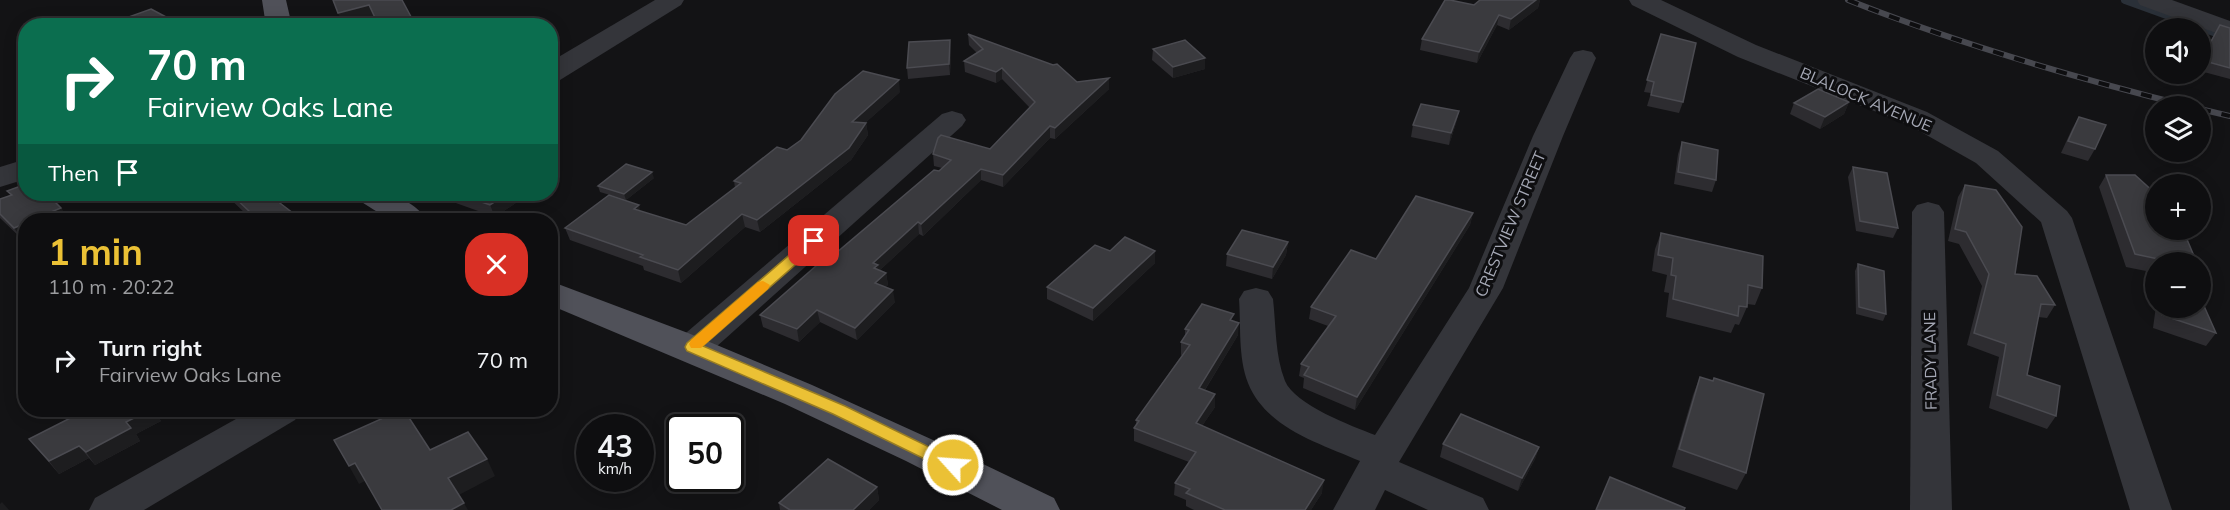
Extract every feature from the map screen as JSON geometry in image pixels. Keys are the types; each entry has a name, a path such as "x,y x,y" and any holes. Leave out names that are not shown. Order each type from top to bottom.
{"main road":[{"path":"274,0 277,18"},
{"path":"382,201 400,213"},
{"path":"558,295 693,347 839,410 1039,510"}],"street":[{"path":"558,69 672,0"},
{"name":"BLALOCK AVENUE","path":"1641,0 1747,51 1917,117 1987,157 2056,218 2151,510"},
{"path":"2149,0 2230,30"},
{"name":"CRESTVIEW STREET","path":"1354,510 1379,462 1486,288 1548,136 1583,58"},
{"path":"693,347 952,120"},
{"path":"0,178 18,171"},
{"name":"FRADY LANE","path":"1928,212 1932,510"},
{"path":"1256,299 1266,382 1272,394 1282,405 1379,462 1468,510"},
{"path":"110,510 270,417"}],"building":[{"path":"333,0 402,0 412,18 375,18 369,5 338,13"},
{"path":"1445,0 1474,5 1480,0 1536,0 1511,19 1499,15 1479,52 1422,39"},
{"path":"151,9 168,18 126,18"},
{"path":"2220,25 2230,28 2230,68 2211,63 2211,42"},
{"path":"968,34 1053,65 1057,64 1077,82 1109,78 1055,128 1050,126 1003,175 981,169 921,224 918,222 873,263 878,265 874,268 886,273 875,283 893,290 855,328 817,310 797,329 760,315 825,258 829,259 934,170 939,171 951,160 933,154 941,135 990,149 1035,102 1002,68 996,72 964,61 983,49"},
{"path":"1661,34 1696,43 1683,102 1651,95 1654,82 1647,80"},
{"path":"950,40 949,64 907,68 909,42"},
{"path":"1185,40 1205,58 1173,67 1153,49"},
{"path":"863,71 899,80 852,122 866,123 849,148 757,220 742,214 678,270 640,257 643,255 565,228 609,195 639,205 634,209 686,225 741,183 734,181 777,147 787,150 801,140 835,94"},
{"path":"1818,89 1849,102 1825,117 1794,103"},
{"path":"1421,104 1459,111 1451,133 1413,125"},
{"path":"2079,117 2106,125 2095,149 2068,141"},
{"path":"1682,142 1718,150 1716,180 1678,172"},
{"path":"626,164 652,172 624,194 598,186"},
{"path":"1853,167 1887,173 1898,228 1860,221"},
{"path":"2106,175 2135,175 2145,184 2145,240 2187,240 2192,252 2145,252 2145,256 2135,254"},
{"path":"1965,185 1996,190 2022,227 2015,274 2037,276 2055,305 2041,304 2027,375 2060,386 2056,416 1997,395 2006,344 1974,333 1989,274 1966,232 1955,229"},
{"path":"18,187 18,201 57,201 55,202 61,208 48,213 18,213 18,226 14,228 0,214 0,199 12,195 7,191"},
{"path":"1416,196 1473,213 1357,397 1304,375 1309,367 1301,364 1336,316 1311,307 1351,250 1376,259"},
{"path":"238,201 277,201 293,213 251,213"},
{"path":"478,201 496,201 490,205"},
{"path":"1242,230 1288,242 1273,267 1227,254"},
{"path":"1661,233 1763,256 1762,288 1748,285 1747,307 1739,306 1738,316 1673,299 1676,276 1671,275 1673,258 1658,255"},
{"path":"1125,237 1155,251 1093,308 1047,287 1095,245 1110,251"},
{"path":"1858,264 1884,271 1886,314 1859,307"},
{"path":"1202,304 1234,314 1230,320 1239,323 1199,388 1215,394 1196,423 1324,480 1305,510 1225,510 1186,493 1190,489 1175,483 1196,452 1134,428 1139,421 1136,420 1190,345 1181,342 1189,330 1185,329"},
{"path":"2171,318 2209,318 2216,333"},
{"path":"1700,377 1713,381 1714,378 1764,394 1746,473 1679,449"},
{"path":"1461,414 1539,447 1522,478 1443,444"},
{"path":"72,417 136,417 126,422 131,428 86,452 79,446 49,461 29,439"},
{"path":"385,417 409,417 430,450 468,432 487,459 448,478 464,503 451,510 382,510 355,463 349,466 334,440"},
{"path":"828,459 877,487 853,510 790,510 779,503"},
{"path":"1610,477 1685,508 1684,510 1596,510"}],"waterway":[{"path":"2125,0 2230,38"}],"railway":[{"path":"1848,0 2016,59 2151,96"},
{"path":"2211,112 2230,116"}],"slow traffic":[{"path":"696,344 763,285"}],"route":[{"path":"814,241 693,347 839,410 953,465"}]}
